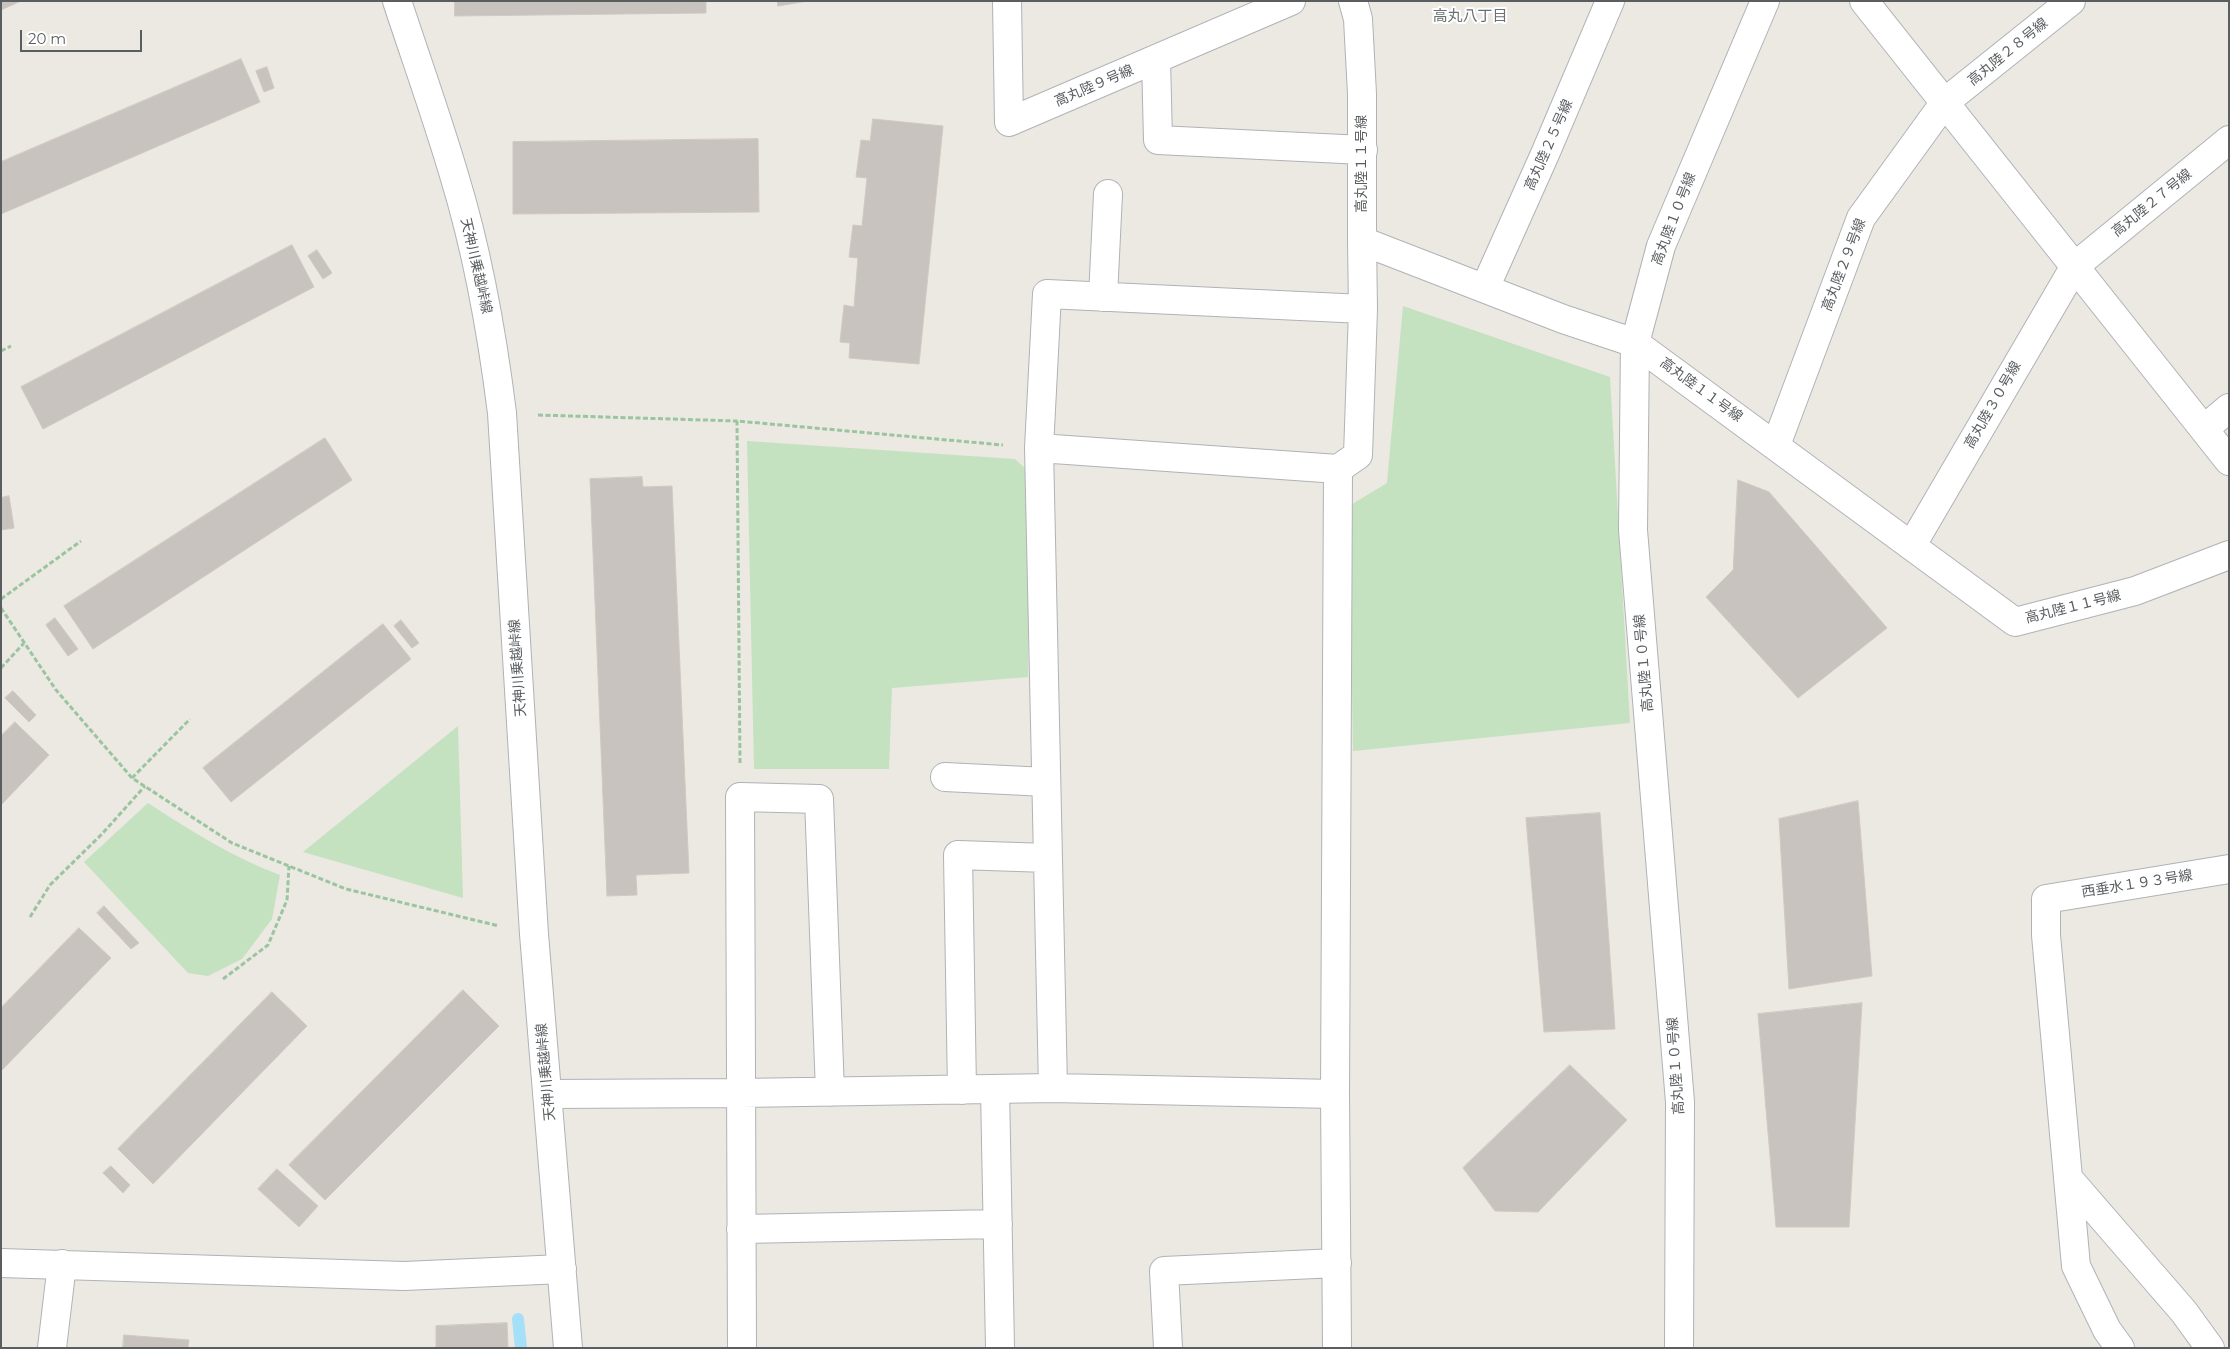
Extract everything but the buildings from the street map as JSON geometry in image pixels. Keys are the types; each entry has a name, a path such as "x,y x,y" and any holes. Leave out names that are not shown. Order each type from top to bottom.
{"street":[{"name":"天神川乗越峠線","path":"397,1 454,175 476,258 494,346 502,413 534,934 568,1348"},
{"name":"高丸陸９号線","path":"1007,1 1009,122 1291,1"},
{"name":"高丸陸１１号線","path":"1353,1 1358,19 1363,150 1362,241 1563,319 1635,343 1776,444 2015,622 2135,591 2229,555"},
{"name":"高丸陸２５号線","path":"1485,288 1545,154 1610,1"},
{"name":"高丸陸１０号線","path":"1680,1348 1680,1102 1633,530 1635,343 1661,246 1765,1"},
{"path":"1864,1 2229,461"},
{"name":"高丸陸２８号線","path":"1945,102 2071,1"},
{"path":"1156,59 1158,140 1363,150"},
{"name":"高丸陸２９号線","path":"1776,444 1861,218 1945,102"},
{"name":"高丸陸２７号線","path":"2074,266 2229,140"},
{"path":"1103,297 1108,194"},
{"path":"1039,448 1338,469 1358,455 1363,309 1362,241"},
{"name":"高丸陸３０号線","path":"1912,545 2074,266"},
{"path":"1053,1088 1039,448 1047,294 1363,309"},
{"path":"2204,429 2229,408"},
{"path":"1337,1348 1335,1094 1338,469"},
{"path":"945,777 1046,782"},
{"path":"742,1348 740,797 819,799 830,1092"},
{"path":"962,1090 958,855 1048,858"},
{"name":"西垂水１９３号線","path":"2068,1178 2046,935 2046,899 2229,869"},
{"path":"548,1094 741,1094 1053,1088 1335,1094"},
{"path":"996,1089 1000,1348"},
{"path":"2068,1178 2076,1266 2107,1330 2120,1348"},
{"path":"2068,1178 2184,1312 2210,1348"},
{"path":"741,1229 998,1224"},
{"path":"1,1263 404,1276 562,1269"},
{"path":"1168,1348 1164,1271 1337,1263"},
{"path":"52,1348 62,1264"}],"path":[{"path":"1,351 11,346"},
{"path":"502,413 737,421 1039,448"},
{"path":"737,421 740,797"},
{"path":"1,599 81,541"},
{"path":"1,608 56,690 132,778 232,843 346,889 534,934"},
{"path":"1,668 24,643"},
{"path":"132,778 190,719"},
{"path":"30,917 50,885 102,834 145,786"},
{"path":"223,979 268,945 287,900 289,866"}],"green space":[{"path":"1403,306 1610,377 1630,723 1353,751 1349,506 1387,483"},
{"path":"747,441 1015,459 1028,471 1028,677 892,688 889,769 754,769"},
{"path":"458,726 463,898 303,852"},
{"path":"148,803 228,852 280,875 272,919 242,959 208,976 188,973 84,862"}],"waterway":[{"path":"518,1319 521,1348"}],"district":[{"name":"高丸八丁目","path":"1470,17"}]}
